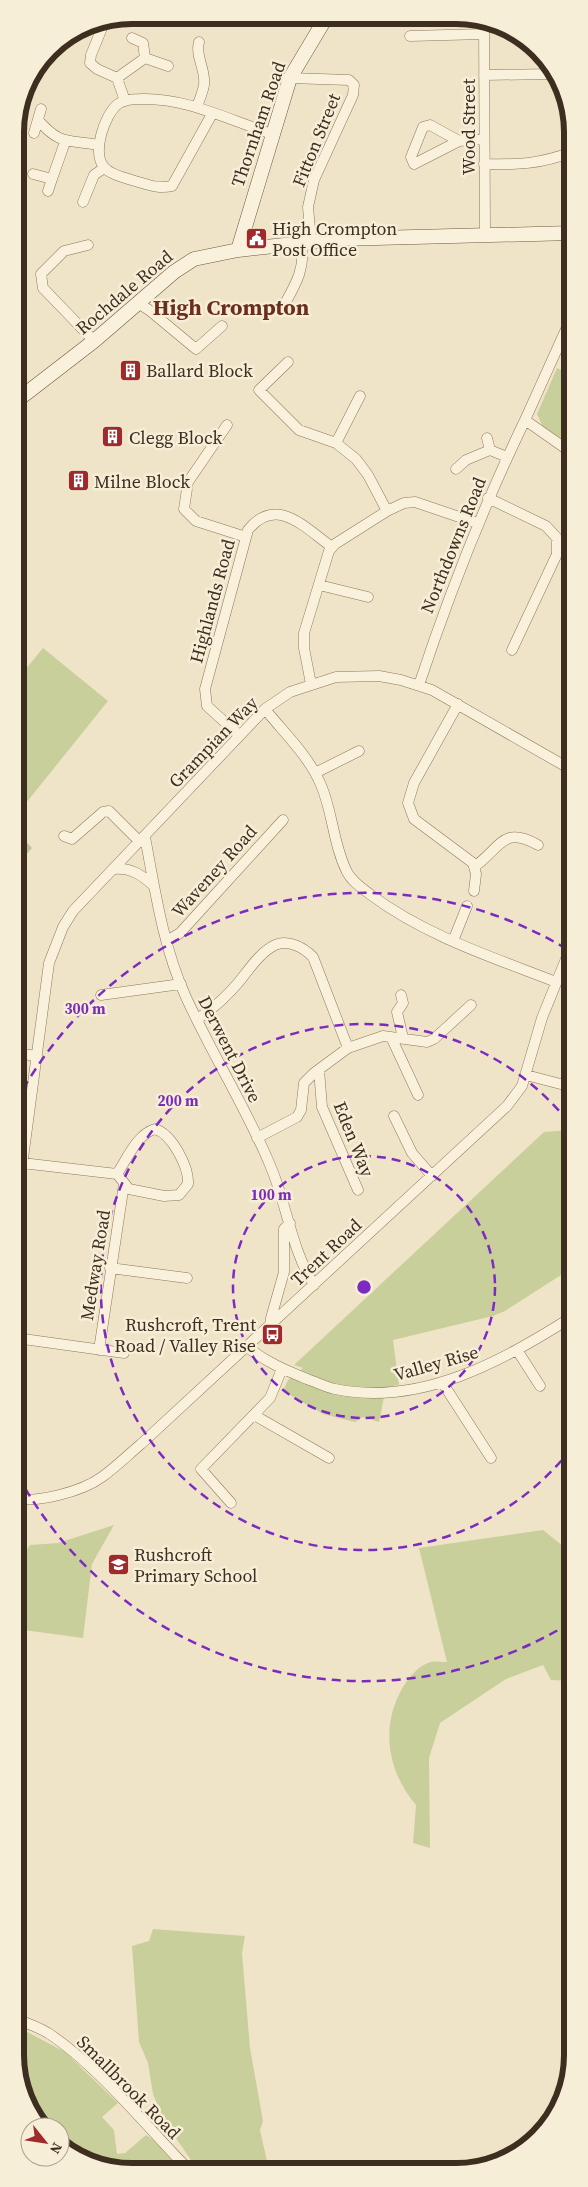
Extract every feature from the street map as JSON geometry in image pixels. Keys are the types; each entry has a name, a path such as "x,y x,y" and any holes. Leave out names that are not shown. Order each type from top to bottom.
{"main road":[{"name":"Thornham Road","path":"238,250 290,78 322,24"},
{"name":"Rochdale Road","path":"24,395 94,341 174,272 194,259 238,250 306,242 485,234 564,233"}],"street":[{"path":"102,28 91,55 90,63 97,69 117,78 125,101"},
{"name":"Wood Street","path":"484,28 485,234"},
{"path":"410,36 484,34"},
{"path":"132,38 143,43 145,58"},
{"path":"197,108 204,85 204,73 197,50 199,42"},
{"path":"117,78 145,58"},
{"path":"145,58 168,66"},
{"path":"484,75 547,74"},
{"name":"Fitton Street","path":"290,78 349,80 354,85 353,95 314,180 308,207 306,242"},
{"path":"212,114 172,186 155,188 114,174 104,168 99,156 98,145 109,114 118,104 125,101 156,99 197,108 272,134"},
{"path":"34,133 39,114 46,129 65,142 98,145"},
{"path":"459,141 430,125 423,127 411,157 414,164 459,141 484,139"},
{"path":"48,191 65,142"},
{"path":"484,164 526,165 550,161 564,155"},
{"path":"83,202 94,175 104,168"},
{"path":"33,174 52,179"},
{"path":"282,309 301,272 306,242"},
{"path":"88,245 64,251 41,274 40,279 43,288 94,341"},
{"path":"138,303 196,349 222,326"},
{"name":"Northdowns Road","path":"419,685 445,605 477,523 564,334"},
{"path":"288,362 259,390 300,430 336,443 356,459 368,475 387,511"},
{"path":"336,443 360,396"},
{"path":"525,420 564,447"},
{"path":"227,425 188,482 184,509 196,521 246,536"},
{"path":"487,438 490,450"},
{"path":"456,468 466,460 490,450 507,457"},
{"path":"488,498 546,526 556,538 557,554 512,650"},
{"path":"311,684 304,648 304,632 319,585 325,558 332,547 387,511 404,503 415,502 477,523"},
{"name":"Highlands Road","path":"239,735 207,706 205,689 246,536 257,519 276,513 290,517 332,547"},
{"path":"319,585 368,597"},
{"name":"Grampian Way","path":"24,1149 49,963 63,927 73,911 265,709 290,692 311,684 336,677 379,676 419,685 458,704 564,765"},
{"path":"458,704 414,783 408,803 414,819 473,863 476,874 474,891"},
{"path":"265,709 315,772 322,786 337,848 348,873 357,884 404,917 453,941 556,982"},
{"path":"315,772 359,751"},
{"path":"64,836 72,839 103,812 109,811 143,839"},
{"name":"Waveney Road","path":"167,941 180,933 283,820"},
{"path":"474,867 509,837 518,836 538,845"},
{"name":"Derwent Drive","path":"143,839 167,941 181,984 270,1165 290,1222 294,1244 314,1285"},
{"path":"114,869 123,868 135,872 154,886"},
{"path":"453,941 467,906"},
{"path":"197,1019 211,1011 260,957 275,945 292,944 306,950 313,957 348,1048"},
{"name":"Trent Road","path":"24,1500 32,1501 52,1496 100,1478 141,1444 271,1325 516,1096 526,1075 542,1018 564,963"},
{"path":"101,995 181,984"},
{"path":"401,995 403,1003 397,1012 403,1038"},
{"path":"257,1138 297,1117 301,1110 304,1083 348,1048 384,1036 427,1042 434,1039 472,1005"},
{"path":"391,1037 418,1095"},
{"path":"24,1054 37,1056"},
{"name":"Eden Way","path":"318,1070 322,1107 358,1190"},
{"path":"526,1075 564,1085"},
{"path":"394,1116 412,1153 432,1176"},
{"path":"24,1163 117,1174 129,1188 152,1194 173,1196 179,1195 185,1189 188,1178 173,1146 166,1136 154,1129 145,1134 138,1142 117,1174"},
{"name":"Medway Road","path":"99,1350 124,1184"},
{"path":"271,1325 270,1318 284,1272 284,1228 290,1222"},
{"path":"110,1268 186,1278"},
{"name":"Valley Rise","path":"247,1347 264,1360 282,1369 334,1389 364,1394 394,1393 442,1382 488,1365 564,1322"},
{"path":"24,1339 124,1353"},
{"path":"517,1350 540,1386"},
{"path":"231,1503 201,1469 254,1415 275,1389 282,1369"},
{"path":"442,1382 491,1458"},
{"path":"254,1415 329,1458"},
{"name":"Smallbrook Road","path":"24,2023 47,2033 88,2066 182,2163"}],"green space":[{"path":"557,368 564,371 564,440 543,427 537,414"},
{"path":"43,648 108,701 26,803 24,801 24,671"},
{"path":"24,840 32,848 24,857"},
{"path":"564,1131 564,1273 505,1311 493,1316 393,1340 399,1385 386,1387 379,1422 363,1417 355,1422 323,1414 283,1391 288,1380 303,1368 294,1365 544,1132"},
{"path":"114,1525 92,1564 83,1638 24,1630 24,1554 30,1545 58,1543"},
{"path":"543,1530 564,1547 564,1681 551,1680 543,1665 506,1679 440,1723 429,1758 430,1848 413,1843 416,1805 406,1792 393,1763 389,1733 391,1717 396,1702 408,1679 422,1666 431,1662 447,1662 419,1548"},
{"path":"153,1929 245,1936 242,1953 250,2048 263,2121 260,2130 267,2163 194,2163 163,2119 153,2094 148,2063 139,2042 132,1946 149,1941"},
{"path":"24,2030 65,2052 118,2103 102,2117 114,2130 117,2154 125,2153 146,2135 177,2163 118,2162 97,2158 70,2144 70,2117 44,2117 32,2097 25,2069"}],"place":[{"name":"High Crompton Post Office","path":"256,238"},
{"name":"Ballard Block","path":"130,370"},
{"name":"Clegg Block","path":"113,437"},
{"name":"Milne Block","path":"78,481"},
{"name":"Rushcroft, Trent Road / Valley Rise","path":"272,1334"},
{"name":"Rushcroft Primary School","path":"118,1564"}],"district":[{"name":"High Crompton","path":"231,307"}]}
